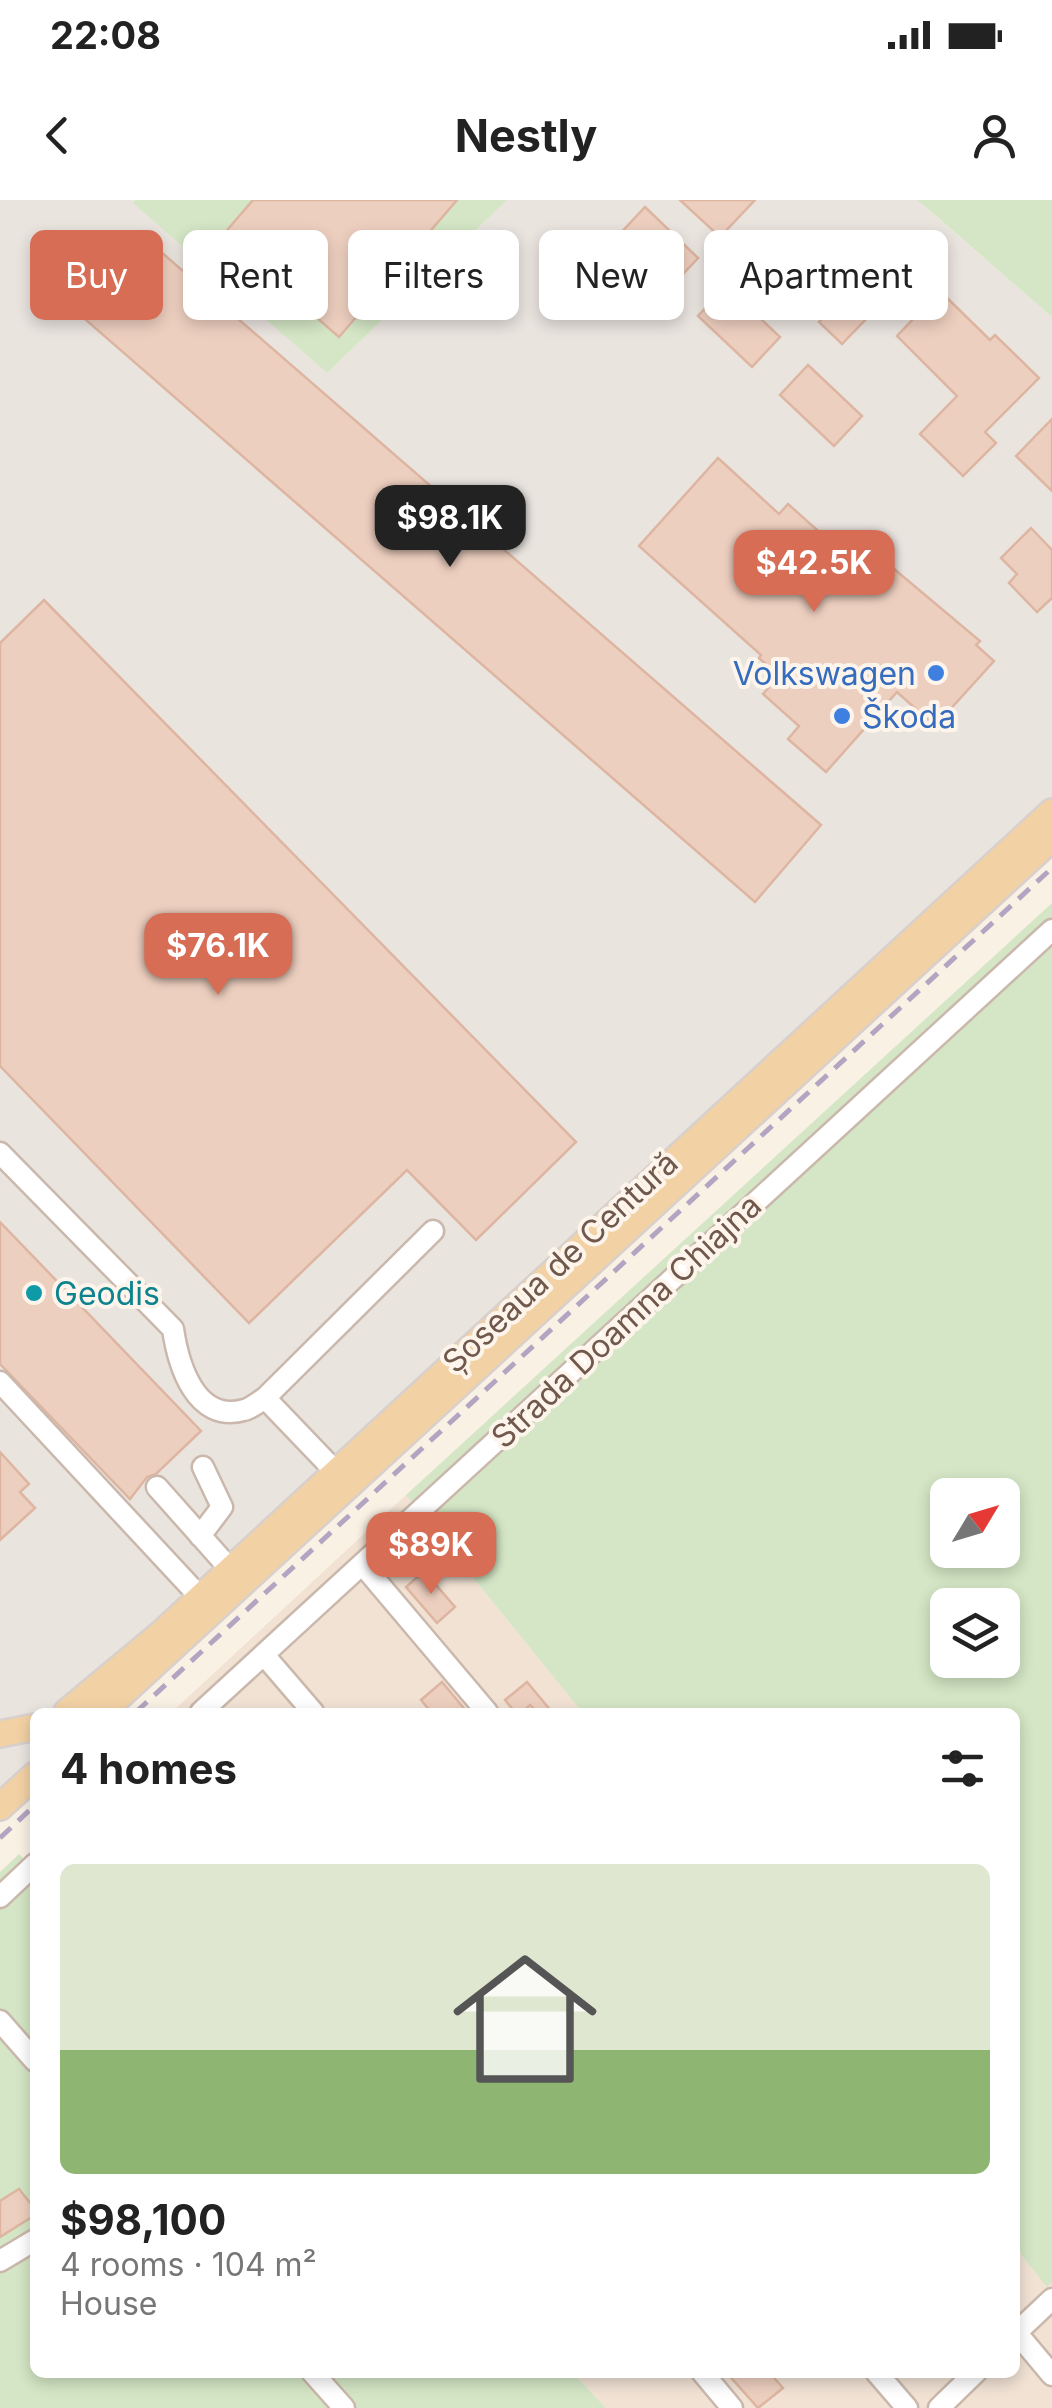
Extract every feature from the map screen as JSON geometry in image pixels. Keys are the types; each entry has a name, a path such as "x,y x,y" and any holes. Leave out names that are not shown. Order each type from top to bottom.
{"main road":[{"name":"Șoseaua de Centură","path":"72,1708 200,1597 1052,812"},
{"name":"Șoseaua de Centură","path":"106,1708 1052,838"},
{"path":"0,1734 30,1729"},
{"path":"0,1808 30,1780"}],"street":[{"name":"Strada Doamna Chiajna","path":"205,1708 1052,930"},
{"path":"0,1153 173,1329 185,1381 206,1402 224,1411 244,1410 265,1398 432,1232"},
{"path":"0,1382 200,1597"},
{"path":"265,1398 334,1470"},
{"path":"200,1536 222,1507 202,1467"},
{"path":"158,1487 230,1569"},
{"path":"362,1564 484,1708"},
{"path":"264,1654 310,1708"},
{"path":"0,1896 30,1869"},
{"path":"0,2022 30,2055"},
{"path":"0,2247 30,2229"},
{"path":"0,2261 30,2243"},
{"path":"1020,2329 1052,2299"},
{"path":"1020,2338 1052,2375"},
{"path":"317,2378 344,2408"},
{"path":"707,2378 732,2408"},
{"path":"881,2378 906,2408"},
{"path":"939,2408 970,2378"}],"shaded area":[{"path":"0,200 135,200 183,246 183,320 267,320 327,373 382,320 519,320 519,230 476,230 507,200 917,200 1052,317 1052,850 122,1708 30,1708 30,1795 0,1822"},
{"path":"406,1495 579,1708 176,1708"},
{"path":"1020,2253 1047,2286 1052,2282 1052,2408 606,2408 578,2378 1020,2378"}],"green space":[{"path":"507,200 476,230 348,230 348,320 382,320 327,373 267,320 328,320 328,230 183,230 183,247 133,203"},
{"path":"917,200 1052,200 1052,317 929,210"},
{"path":"1052,903 1052,2282 1047,2287 1020,2253 1020,1708 579,1708 406,1495"},
{"path":"19,1854 30,1866 30,2378 578,2378 606,2408 0,2408 0,1872"}],"building":[{"path":"253,200 457,200 431,230 348,230 348,320 354,320 339,337 319,320 328,320 328,230 227,230"},
{"path":"680,200 755,200 727,230 712,230"},
{"path":"645,207 669,230 624,230"},
{"path":"684,245 698,258 684,273"},
{"path":"163,254 183,271 183,320 239,320 821,825 755,902 86,320 163,320"},
{"path":"948,299 990,340 995,335 1039,378 985,432 996,443 963,476 920,434 957,396 897,336 912,320 948,320"},
{"path":"704,310 704,320 762,320 780,337 752,367 698,316"},
{"path":"821,320 865,320 842,344"},
{"path":"808,365 862,416 834,446 780,395"},
{"path":"1052,419 1052,491 1016,456"},
{"path":"718,458 779,514 788,504 872,579 887,563 980,641 976,645 994,661 935,726 897,692 826,772 788,739 799,726 763,694 779,676 759,658 761,655 639,546"},
{"path":"1031,528 1052,550 1052,598 1037,612 1009,583 1017,574 1001,558"},
{"path":"44,600 576,1142 476,1240 407,1170 249,1323 0,1066 0,643"},
{"name":"Geodis","path":"0,1222 201,1431 156,1474 147,1477 130,1499 0,1364"},
{"path":"0,1452 29,1484 20,1492 35,1508 0,1540"},
{"path":"424,1571 455,1607 437,1623 406,1587"},
{"path":"442,1682 464,1708 428,1708 421,1700"},
{"path":"527,1682 549,1708 512,1708 505,1700"},
{"path":"19,2189 30,2203 30,2218 0,2237 0,2201"},
{"path":"731,2378 774,2378 783,2388 758,2408"}],"railway":[{"path":"140,1708 1052,868"},
{"path":"0,1838 30,1810"}],"place":[{"name":"Volkswagen","path":"936,673"},
{"name":"Škoda","path":"842,716"},
{"name":"Geodis","path":"34,1293"}]}
